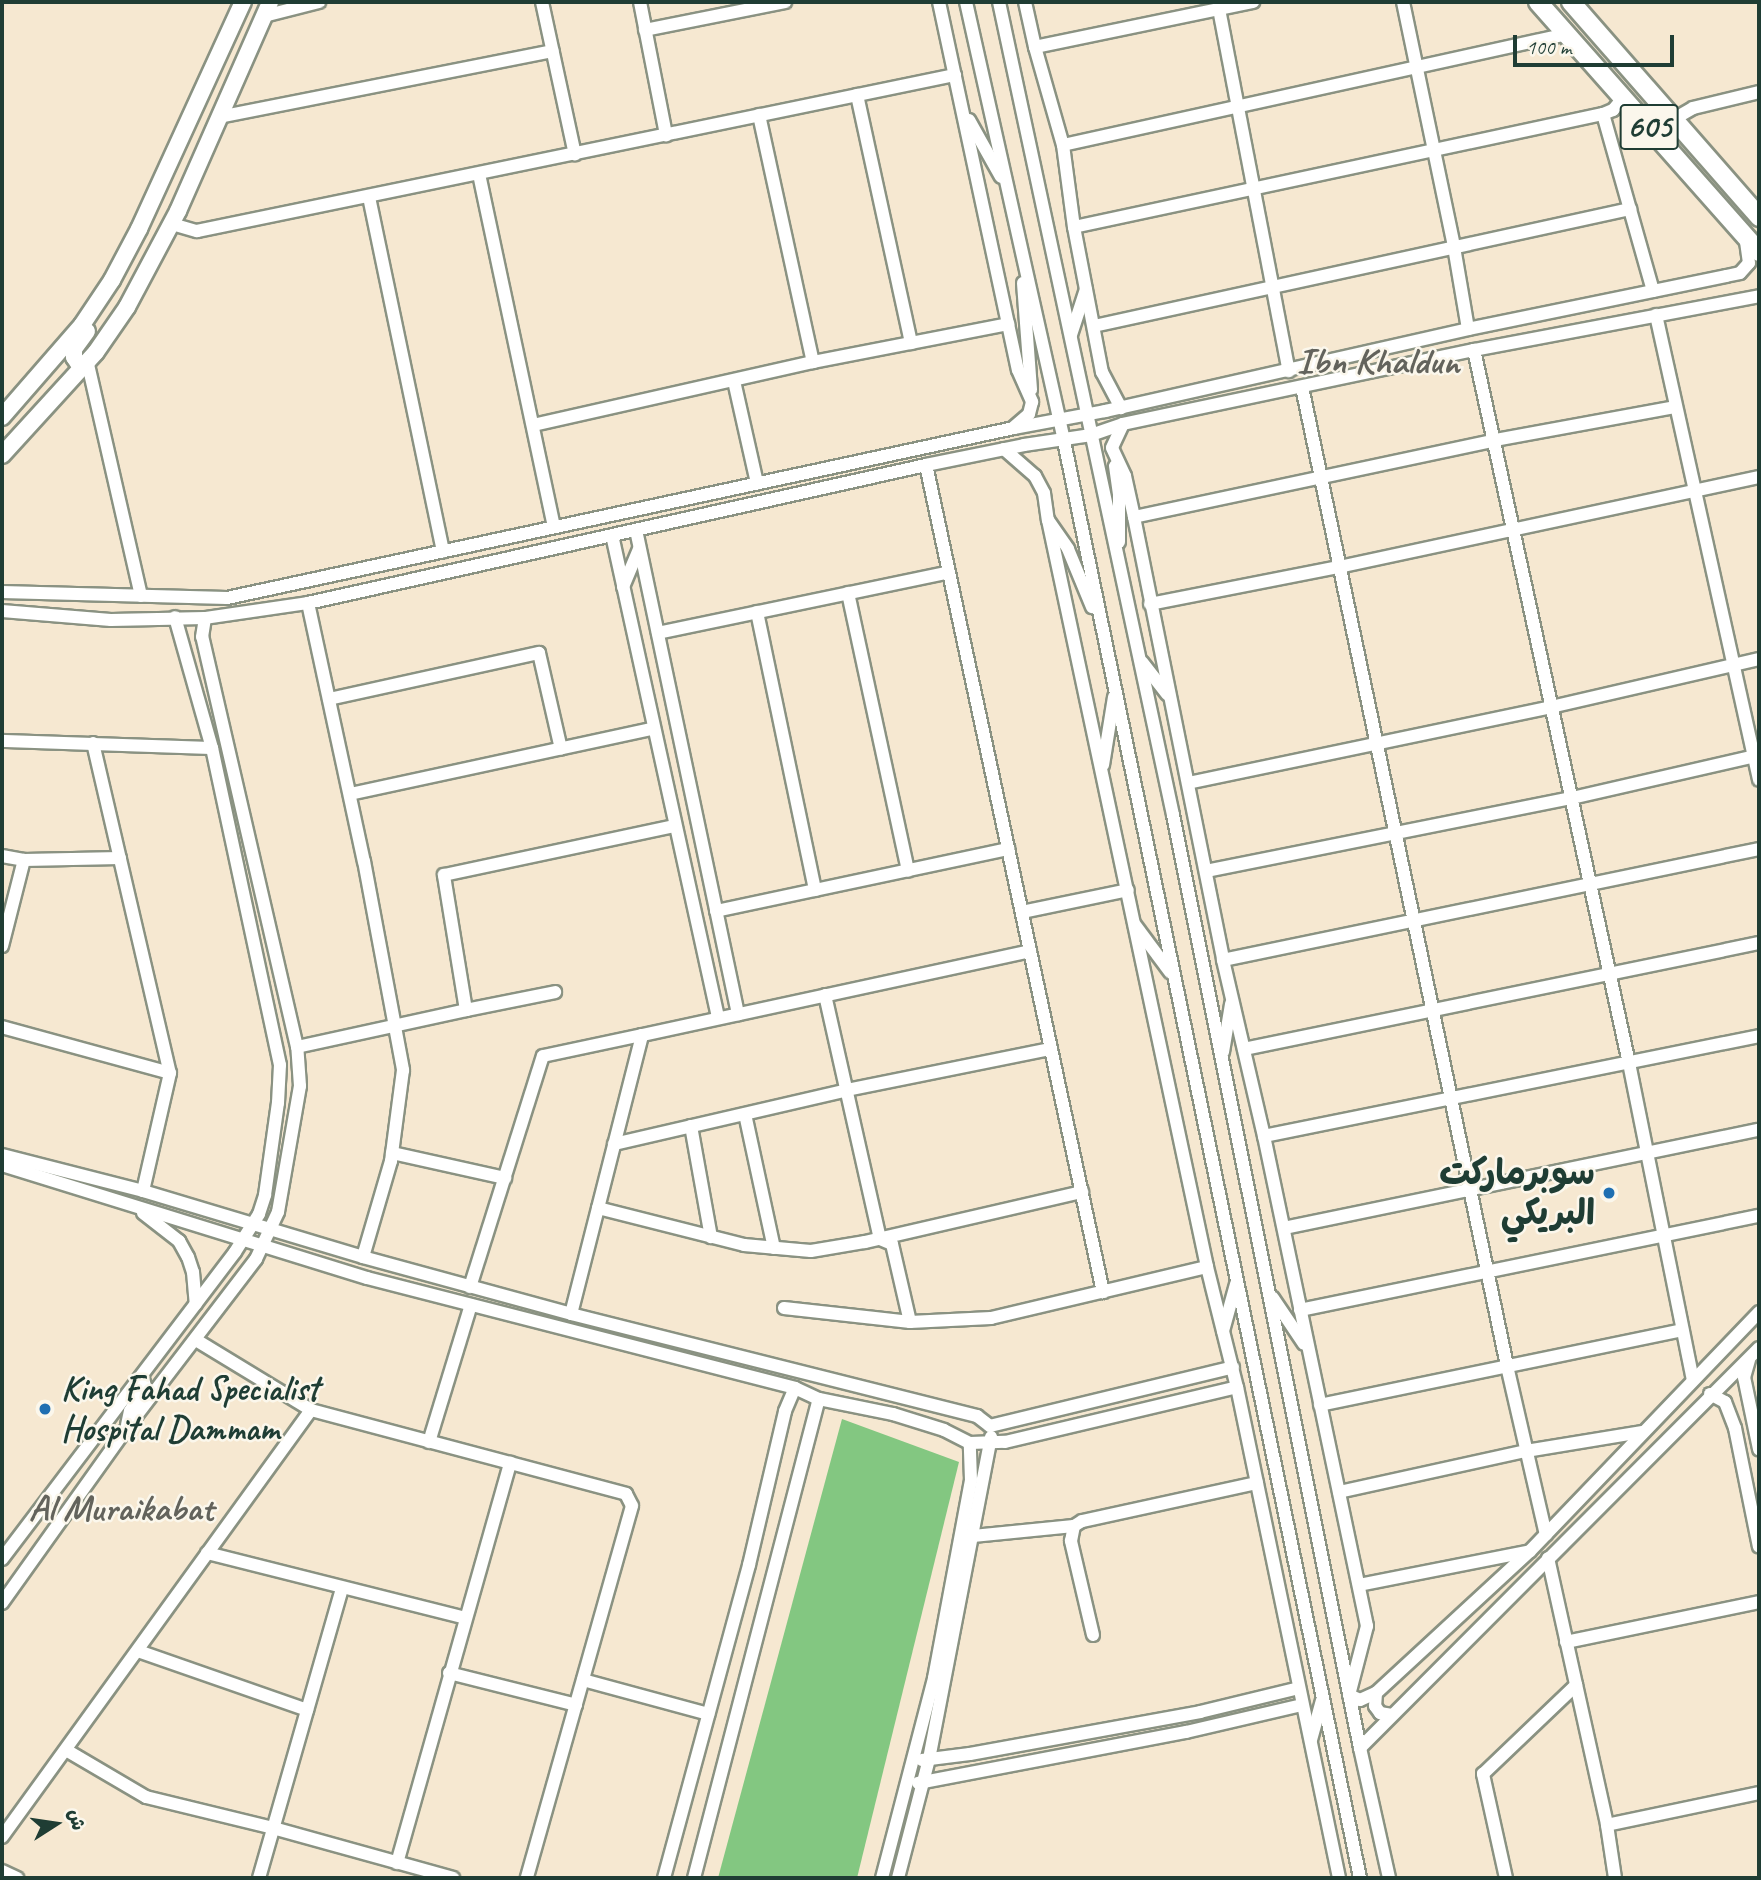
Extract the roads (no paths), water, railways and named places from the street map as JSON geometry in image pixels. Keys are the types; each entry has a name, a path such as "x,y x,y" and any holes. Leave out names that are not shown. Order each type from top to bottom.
{"highway":[{"name":"605","path":"1538,2 1759,252"},
{"name":"605","path":"1571,2 1759,217"}],"main road":[{"path":"2,417 82,325 128,249 243,2"},
{"path":"2,455 83,363 127,307 172,223 267,9"},
{"path":"83,363 74,357 74,349 117,289 128,249"}],"street":[{"path":"267,9 319,2"},
{"path":"542,2 575,154"},
{"path":"640,2 666,135"},
{"path":"645,30 785,2"},
{"path":"939,2 1018,370 1032,402"},
{"path":"965,2 1064,440 1360,1878"},
{"path":"999,2 1222,1059 1349,1695 1389,1878"},
{"path":"1026,2 1035,47 1062,145 1074,228 1102,372 1121,408"},
{"path":"1035,47 1253,2"},
{"path":"1404,2 1435,149 1468,329"},
{"path":"1219,9 1275,287 1289,371"},
{"path":"1062,145 1238,104 1567,34"},
{"path":"219,117 553,51"},
{"path":"172,223 197,231 955,75"},
{"path":"1674,119 1693,108 1759,92"},
{"path":"857,95 911,343"},
{"path":"1074,228 1603,114 1613,110 1623,98"},
{"path":"962,107 1007,188"},
{"path":"1603,114 1653,291"},
{"path":"759,116 813,362"},
{"path":"479,174 554,526"},
{"path":"369,197 443,551"},
{"path":"1094,326 1630,209"},
{"path":"2,592 227,598 1013,428 1121,408 1468,329 1740,273 1749,263 1750,251 1741,232"},
{"path":"1013,428 1029,414 1032,402 1024,321 1023,254"},
{"path":"1726,276 1734,277 1740,284 1739,293 1731,299"},
{"path":"1071,335 1086,289"},
{"path":"2,611 111,620 205,618 308,603 926,465 1091,435 1123,425 1474,350 1731,299 1759,296"},
{"path":"1656,315 1733,665 1757,755 1759,780"},
{"path":"533,425 813,362 1009,324"},
{"path":"1474,350 1610,973 1693,1380"},
{"path":"83,363 141,596"},
{"path":"2,409 36,377"},
{"path":"734,381 757,483"},
{"path":"1301,387 1507,1366 1546,1535"},
{"path":"1134,517 1495,440 1675,407"},
{"path":"1119,571 1119,495 1112,448 1123,425"},
{"path":"1112,448 1125,476 1134,517 1223,960 1284,1228 1367,1626 1349,1695"},
{"path":"1004,449 1035,476 1044,493 1207,1267 1222,1336 1233,1367 1339,1878"},
{"path":"926,465 1103,1292"},
{"path":"1150,604 1339,567 1759,477"},
{"path":"1048,520 1068,549 1103,632"},
{"path":"636,530 738,1014"},
{"path":"612,535 718,1018"},
{"path":"623,588 639,548"},
{"path":"658,634 949,572"},
{"path":"848,593 908,871"},
{"path":"308,603 350,794 403,1070 393,1153 363,1257"},
{"path":"757,612 815,890"},
{"path":"2,1559 243,1241 253,1226 265,1195 278,1103 279,1065 212,748 175,617"},
{"path":"2,1603 126,1429 196,1340 264,1246 278,1212 300,1086 297,1047 202,637 205,618"},
{"path":"329,699 539,653 561,749"},
{"path":"1138,657 1170,698"},
{"path":"1188,783 1551,707 1759,659"},
{"path":"1101,772 1115,690"},
{"path":"350,794 654,728"},
{"path":"2,741 212,748"},
{"path":"93,743 170,1073 143,1191"},
{"path":"1206,871 1572,798 1757,755"},
{"path":"466,1010 444,875 676,826"},
{"path":"716,911 1008,849"},
{"path":"1223,960 1759,849"},
{"path":"2,856 24,860 120,858"},
{"path":"2,946 24,860"},
{"path":"1022,912 1128,890"},
{"path":"1133,922 1174,977"},
{"path":"1244,1049 1759,943"},
{"path":"470,1287 543,1056 1030,951"},
{"path":"297,1047 555,992"},
{"path":"825,995 880,1239"},
{"path":"1222,1059 1232,998"},
{"path":"2,1027 170,1073"},
{"path":"571,1314 642,1035"},
{"path":"1264,1136 1759,1036"},
{"path":"614,1144 847,1090 1051,1049"},
{"path":"745,1114 774,1248"},
{"path":"691,1126 711,1237"},
{"path":"1284,1228 1759,1130"},
{"path":"393,1153 505,1178"},
{"path":"2,1155 143,1191 253,1226 470,1287 977,1416 990,1426 991,1444 929,1759 898,1878"},
{"path":"2,1166 243,1241 471,1305 795,1388 819,1399 893,1414 944,1430 970,1443 991,1444 1237,1387"},
{"path":"598,1208 744,1245 811,1251 880,1239 1082,1192"},
{"path":"138,1208 179,1241 193,1272 196,1304"},
{"path":"1300,1310 1488,1274 1759,1216"},
{"path":"880,1239 892,1244 911,1322"},
{"path":"784,1308 911,1322 990,1318 1207,1267"},
{"path":"1222,1336 1237,1280"},
{"path":"1269,1292 1309,1350"},
{"path":"429,1442 471,1305"},
{"path":"1349,1695 1360,1700 1376,1693 1530,1551 1759,1312"},
{"path":"1320,1405 1682,1330"},
{"path":"196,1340 311,1410 626,1494 632,1506 527,1878"},
{"path":"1360,1748 1710,1394 1759,1348"},
{"path":"1749,1358 1745,1377 1759,1449"},
{"path":"990,1426 1233,1367"},
{"path":"126,1429 130,1411 145,1386 142,1375"},
{"path":"664,1878 749,1565 785,1411 795,1388"},
{"path":"1710,1394 1725,1402 1730,1416 1759,1547"},
{"path":"694,1878 819,1399"},
{"path":"1730,1416 1735,1404 1751,1405"},
{"path":"2,1837 311,1410"},
{"path":"1339,1492 1526,1451 1642,1432"},
{"path":"882,1878 934,1678 971,1480 970,1443"},
{"path":"397,1863 510,1463"},
{"path":"973,1536 1074,1526 1082,1521 1257,1483"},
{"path":"1074,1526 1071,1541 1093,1634"},
{"path":"1359,1585 1530,1551"},
{"path":"207,1553 465,1618"},
{"path":"1548,1558 1607,1825 1615,1878"},
{"path":"259,1878 342,1588"},
{"path":"1566,1642 1759,1602"},
{"path":"138,1651 307,1710"},
{"path":"449,1672 576,1705"},
{"path":"583,1680 708,1714"},
{"path":"1506,1878 1483,1774 1576,1685"},
{"path":"913,1761 970,1754 1200,1713 1299,1688"},
{"path":"1376,1693 1375,1706 1380,1713 1392,1715"},
{"path":"1310,1745 1322,1697"},
{"path":"907,1785 1186,1732 1302,1705"},
{"path":"66,1750 146,1797 273,1828 453,1878"},
{"path":"1607,1825 1759,1793"},
{"path":"2,1871 17,1878"}],"place":[{"name":"سوبرماركت البريكي","path":"1609,1193"},
{"name":"King Fahad Specialist Hospital Dammam","path":"45,1409"}],"district":[{"name":"Ibn Khaldun","path":"1378,361"},
{"name":"Al Muraikabat","path":"121,1508"}]}
